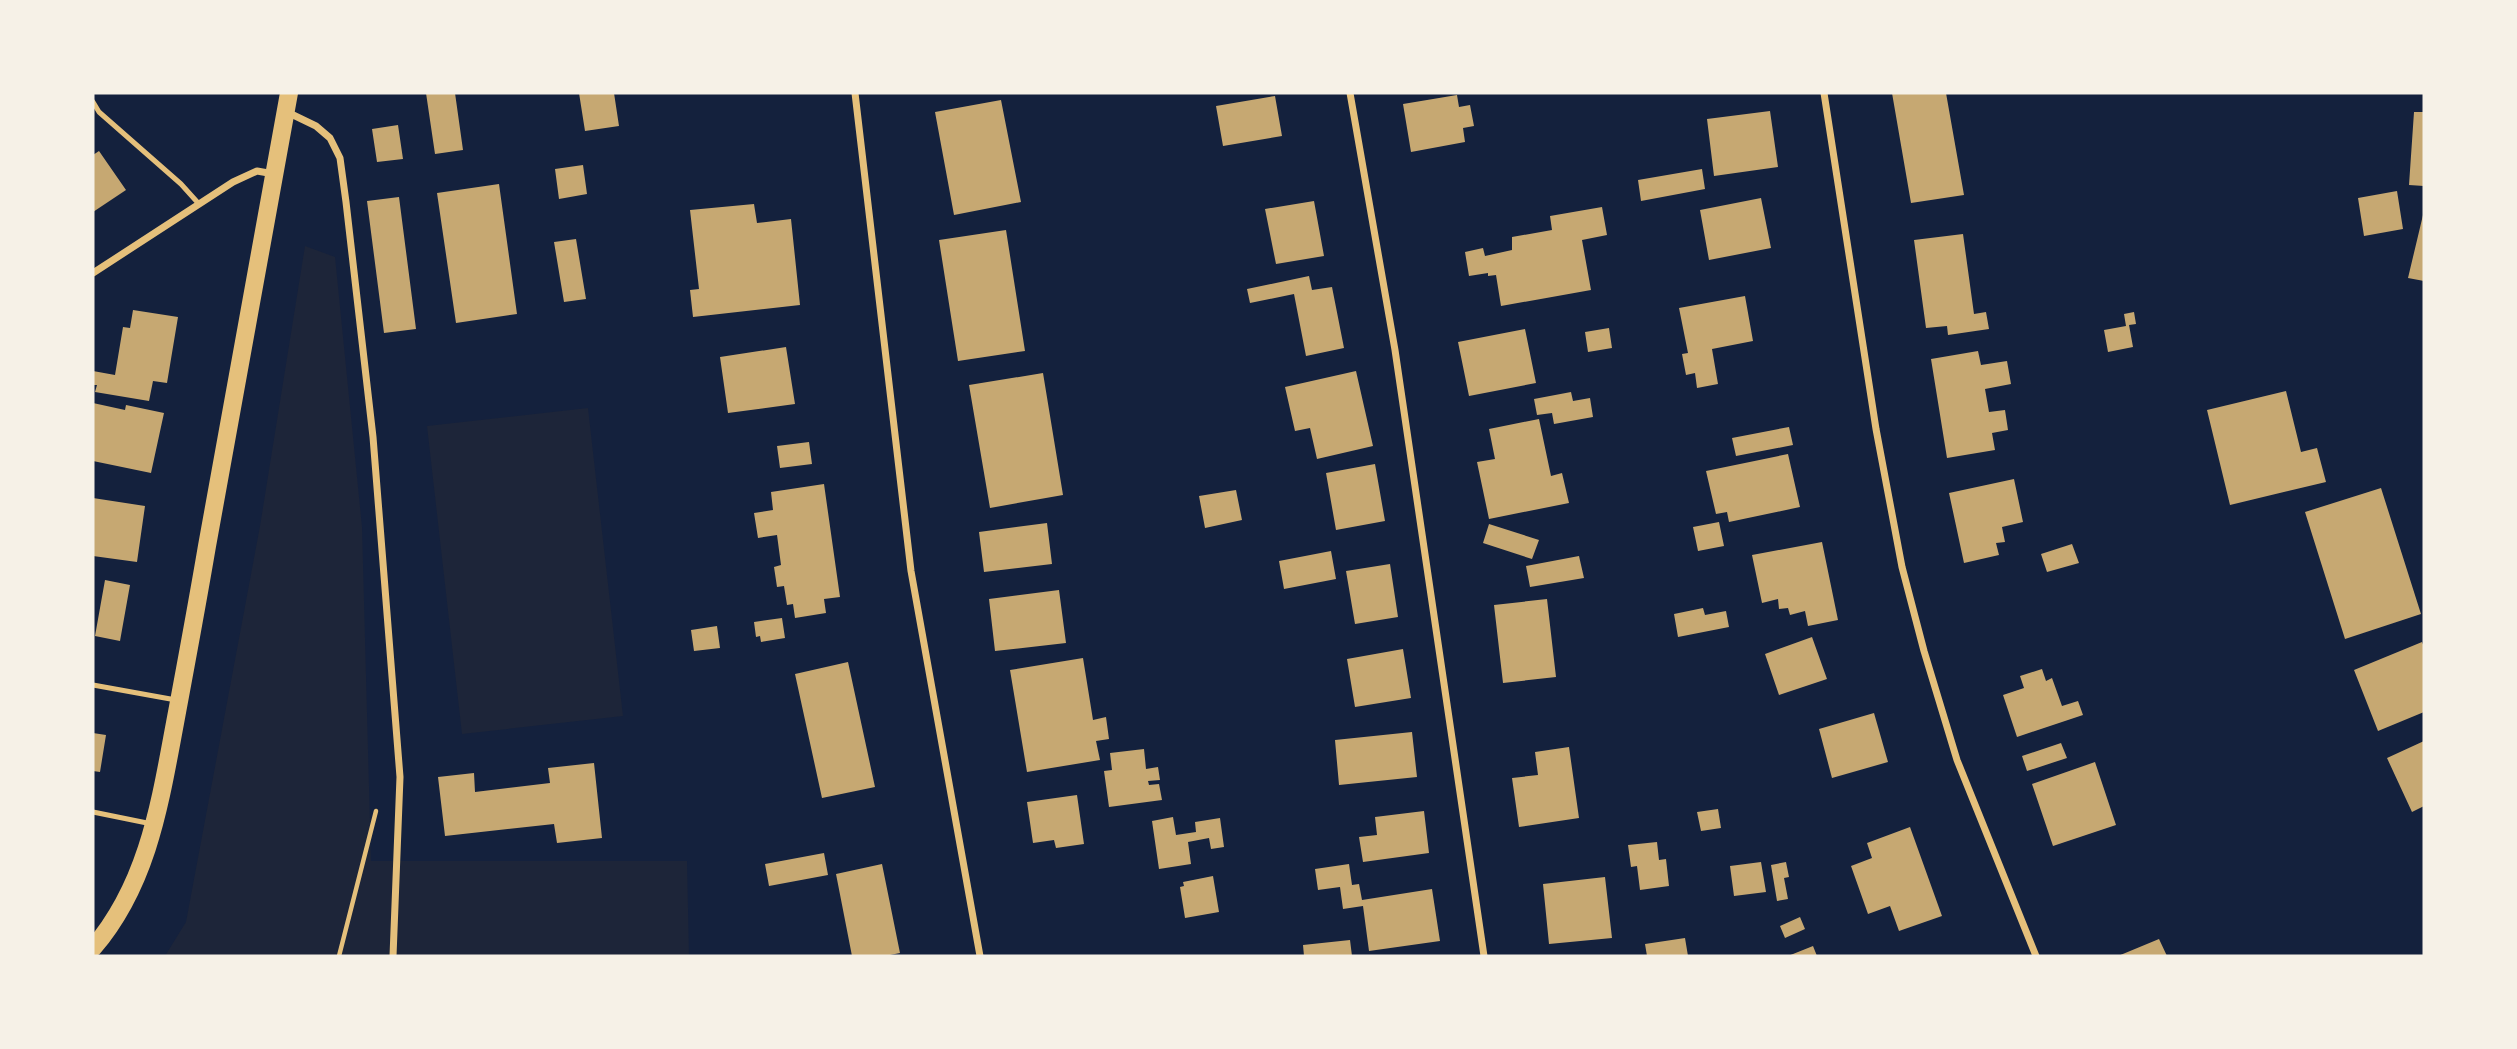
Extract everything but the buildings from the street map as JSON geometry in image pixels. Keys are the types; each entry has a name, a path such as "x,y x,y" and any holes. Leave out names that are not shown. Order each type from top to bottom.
{"main road":[{"path":"93,948 107,931 131,891 146,856 155,825 289,93"}],"street":[{"path":"855,93 911,571 980,956"},
{"path":"1350,93 1395,350 1484,956"},
{"path":"1824,93 1876,429 1902,567 1924,651 1958,760 2036,956"},
{"path":"285,112 316,126 330,138 340,158 343,180 373,437 400,777 393,956"},
{"path":"93,273 233,182 257,171 274,174"}],"lane":[{"path":"93,102 99,112 181,184 199,204"},
{"path":"93,685 179,701"},
{"path":"93,812 155,825"}],"path":[{"path":"339,956 378,804"}],"shaded area":[{"path":"305,246 335,257 362,527 371,861 687,861 689,956 165,956 186,922 260,526"},
{"path":"588,408 623,716 462,734 427,426"}]}
